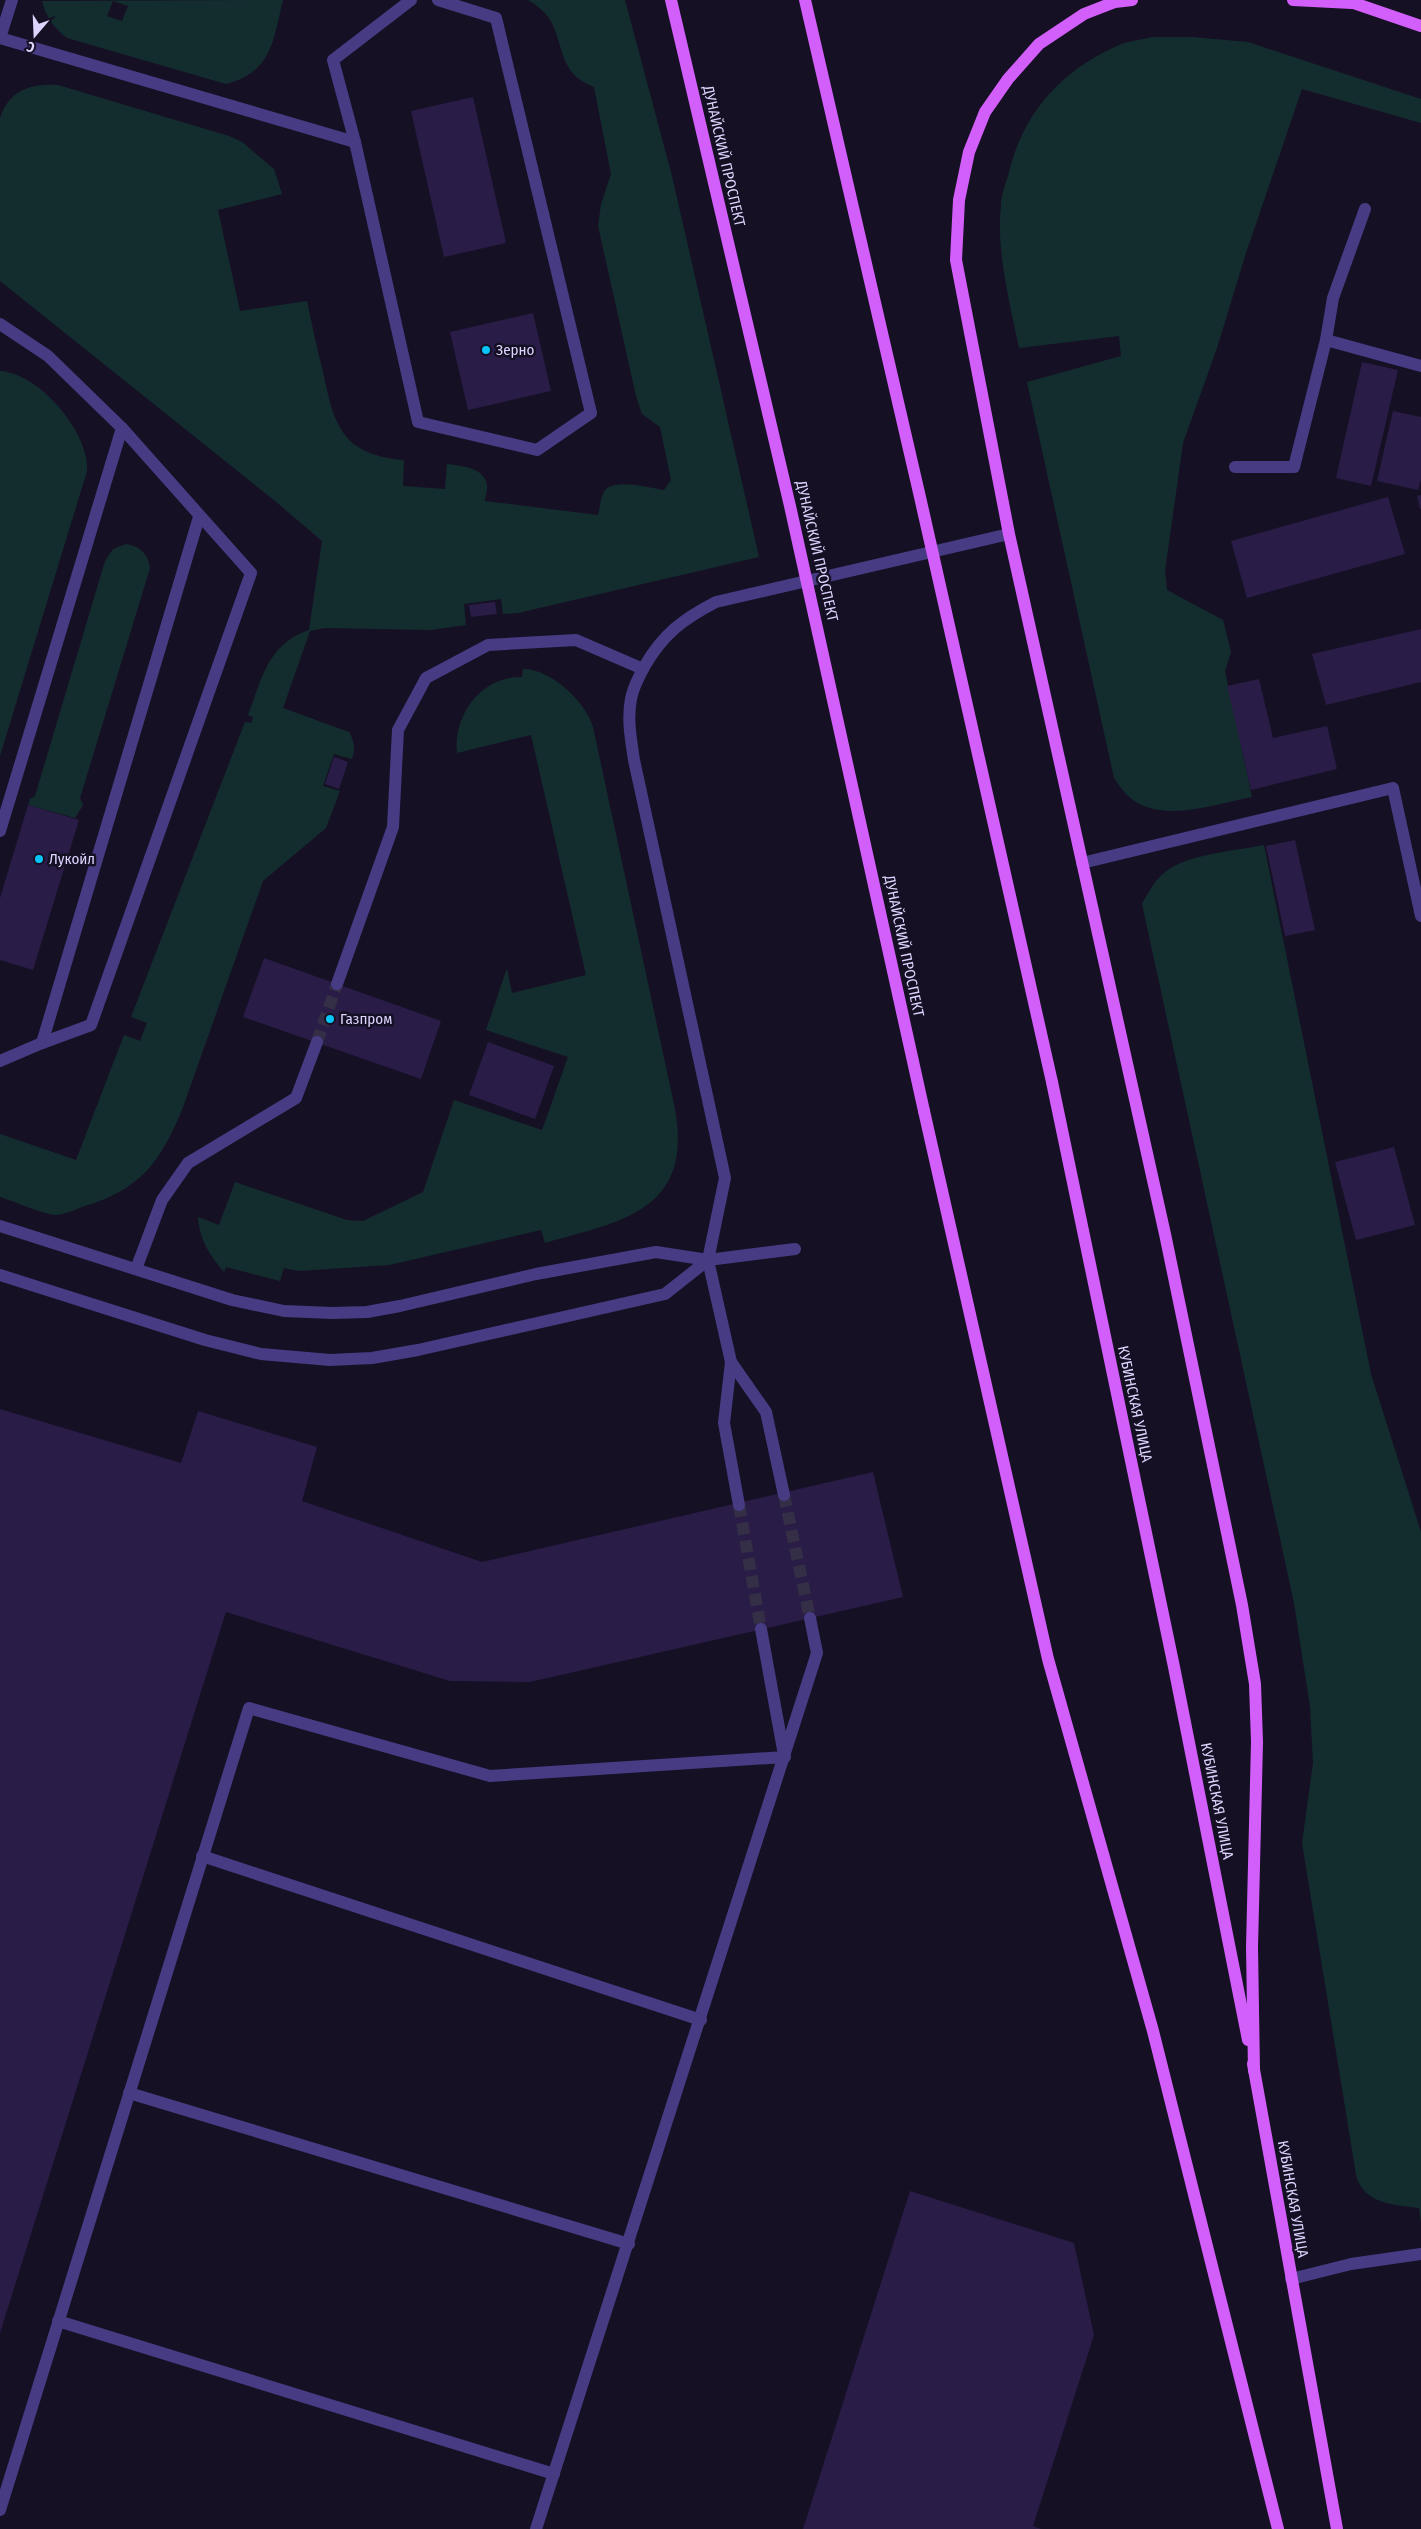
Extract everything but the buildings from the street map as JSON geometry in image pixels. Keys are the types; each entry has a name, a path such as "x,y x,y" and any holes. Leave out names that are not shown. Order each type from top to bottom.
{"main road":[{"name":"ДУНАЙСКИЙ ПРОСПЕКТ","path":"670,0 790,506 1048,1659 1153,2030 1278,2529"},
{"name":"КУБИНСКАЯ УЛИЦА","path":"805,0 1052,1082 1174,1667 1254,2071 1337,2529"},
{"path":"1132,0 1115,2 1084,14 1039,44 1008,79 984,112 969,152 959,200 956,260 1009,534 1169,1254 1242,1605 1255,1684 1257,1742 1252,1947 1254,2071"},
{"path":"1293,0 1350,2 1421,26"}],"street":[{"path":"12,0 0,38 355,142"},
{"path":"411,0 332,60 355,142 418,422 537,450 590,413 496,18 438,0"},
{"path":"1234,467 1294,467 1326,340 1334,298 1365,209"},
{"path":"0,324 48,356 122,428 199,517 251,573 91,1025 42,1042 0,1061"},
{"path":"1326,340 1421,366"},
{"path":"0,831 122,428"},
{"path":"42,1042 199,517"},
{"path":"739,1505 724,1423 731,1362 708,1260 725,1178 634,760 630,728 631,699 636,681 655,648 670,632 688,616 716,602 1009,534"},
{"path":"337,984 393,827 398,730 426,678 488,645 576,640 643,669"},
{"path":"1082,863 1392,788 1421,916"},
{"path":"136,1269 162,1200 188,1163 296,1098 317,1042"},
{"path":"0,1226 232,1300 284,1311 332,1313 367,1312 400,1306 536,1274 656,1252 708,1260 794,1249"},
{"path":"0,1275 205,1340 260,1354 330,1360 372,1358 418,1350 665,1294 708,1260"},
{"path":"731,1362 766,1412 784,1494"},
{"path":"536,2529 701,2020 817,1653 810,1618"},
{"path":"761,1629 785,1757"},
{"path":"0,2510 249,1708 490,1776 785,1757"},
{"path":"202,1856 701,2020"},
{"path":"129,2093 628,2244"},
{"path":"1291,2279 1351,2264 1421,2254"},
{"path":"58,2321 554,2474"}],"green space":[{"path":"283,0 273,41 262,63 253,72 241,79 226,84 67,38 51,21 42,1","holes":["113,1 128,6 122,21 107,16"]},
{"path":"528,0 625,0 672,176 759,557 518,613 503,614 501,599 464,604 466,625 431,630 325,628 310,631 283,708 349,732 354,752 352,759 334,754 323,786 340,791 326,828 263,881 182,1110 165,1145 146,1171 121,1191 66,1213 59,1215 50,1214 0,1197 0,1134 76,1160 124,1035 140,1041 147,1023 131,1017 245,722 251,723 253,717 248,715 263,676 275,653 284,644 295,636 309,630 322,541 275,501 0,281 0,118 4,108 22,90 39,85 58,85 229,136 242,142 274,169 282,194 218,210 240,311 307,301 327,391 337,422 344,434 354,444 367,452 383,457 404,460 403,486 445,489 447,464 471,469 481,474 485,479 487,487 485,501 598,515 604,492 608,488 623,484 664,490 671,480 660,427 642,414 636,396 598,226 601,204 611,174 594,87 582,81 574,74 568,66 549,18"},
{"path":"1152,37 1192,37 1248,42 1421,99 1421,123 1302,89 1245,256 1217,348 1183,443 1165,571 1167,590 1223,620 1231,652 1225,671 1252,797 1204,808 1170,811 1154,809 1139,804 1126,794 1114,778 1027,382 1121,356 1119,336 1019,348 1000,241 1002,194 1014,154 1034,114 1047,97 1079,68 1123,44"},
{"path":"0,371 15,374 30,382 59,407 80,439 87,471 0,756"},
{"path":"126,544 139,549 145,555 150,568 80,798 83,805 75,818 28,805 30,799 35,796 105,561 113,549"},
{"path":"523,669 545,674 566,688 583,707 593,727 675,1109 678,1143 673,1169 663,1190 646,1206 626,1218 545,1243 541,1230 389,1265 299,1271 284,1268 280,1281 226,1267 224,1272 206,1247 198,1217 219,1225 235,1182 347,1220 363,1221 423,1192 454,1100 542,1130 568,1057 486,1030 507,968 512,993 586,975 531,735 457,753 460,725 465,712 473,700 494,683 507,678 522,677"},
{"path":"1264,845 1371,1374 1421,1532 1421,2223 1419,2208 1394,2205 1377,2200 1364,2190 1356,2174 1302,1843 1313,1763 1310,1707 1294,1603 1142,904 1152,887 1164,873 1185,861 1225,851"}],"tunnel":[{"path":"317,1042 337,984"},
{"path":"784,1495 810,1618"},
{"path":"739,1505 761,1629"}],"place":[{"name":"Зерно","path":"486,350"},
{"name":"Лукойл","path":"39,859"},
{"name":"Газпром","path":"330,1019"}]}
